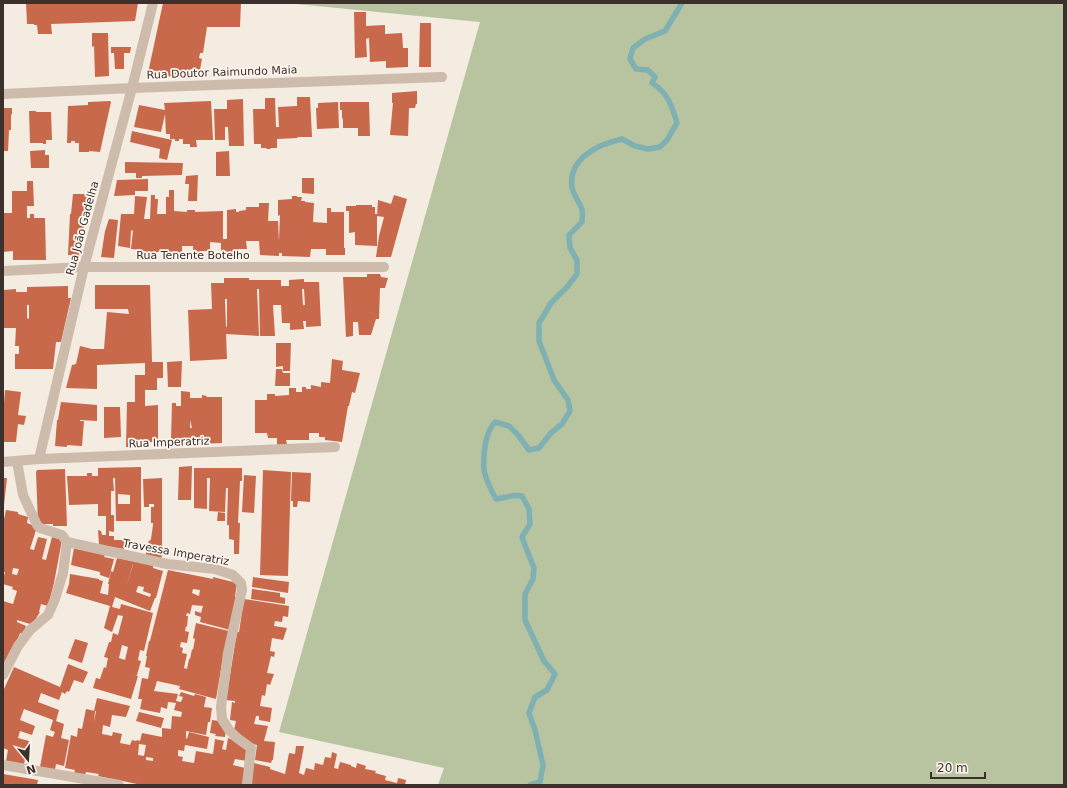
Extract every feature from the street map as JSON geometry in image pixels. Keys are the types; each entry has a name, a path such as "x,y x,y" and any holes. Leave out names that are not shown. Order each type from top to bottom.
{"street":[{"name":"Rua João Gadelha","path":"39,459 84,267 153,3"},
{"name":"Rua Doutor Raimundo Maia","path":"3,94 442,77"},
{"name":"Rua Tenente Botelho","path":"3,271 84,267 384,267"},
{"name":"Rua Imperatriz","path":"3,462 39,459 335,447"},
{"path":"3,675 18,646 30,630 48,615 55,599 63,573 67,542 62,535 40,528 36,525 23,495 17,461"},
{"name":"Travessa Imperatriz","path":"67,542 167,564 215,569 233,575 241,583 242,590 228,653 221,707 222,719 230,730 237,738 251,748 247,785"},
{"path":"3,765 120,785"}],"green space":[{"path":"286,3 1064,3 1064,785 438,785 444,768 279,732 480,22"}],"building":[{"path":"26,3 138,3 135,21 51,24 52,34 38,34 37,25 27,24"},
{"path":"163,3 241,3 240,27 207,27 203,53 200,53 199,58 202,59 199,75 173,74 173,77 148,73"},
{"path":"354,12 366,12 366,26 385,25 385,34 402,33 403,48 408,48 408,67 386,68 386,61 370,62 369,38 366,39 367,57 355,58"},
{"path":"420,23 431,23 431,67 419,67"},
{"path":"92,33 108,33 109,76 95,77"},
{"path":"111,47 131,47 130,53 124,53 124,69 115,69 114,53 111,53"},
{"path":"417,91 417,104 415,108 409,108 408,136 390,135 393,103 392,93"},
{"path":"297,97 310,97 312,137 277,139 277,148 270,148 271,149 261,148 261,144 254,144 253,109 265,109 265,98 275,98 276,127 279,127 278,107 297,106"},
{"path":"243,99 244,146 229,146 228,127 225,127 225,140 215,140 214,109 227,109 227,100"},
{"path":"110,101 100,152 79,152 79,143 71,141 71,143 67,143 68,106 88,105 88,102"},
{"path":"211,101 213,140 196,140 197,147 190,147 190,144 183,144 183,139 175,141 175,139 170,139 170,134 166,134 165,114 161,132 134,127 139,105 165,110 164,103"},
{"path":"338,102 339,128 317,129 316,108 318,108 318,103"},
{"path":"340,102 369,102 370,136 358,136 358,128 343,128"},
{"path":"3,108 12,108 8,151 3,151"},
{"path":"29,111 51,112 52,140 46,140 46,144 30,143"},
{"path":"132,131 172,140 167,160 159,158 160,149 130,142"},
{"path":"45,150 45,155 49,155 49,168 31,168 30,151"},
{"path":"229,151 230,176 216,176 216,152"},
{"path":"125,162 183,163 182,175 142,176 142,178 136,178 136,173 125,173"},
{"path":"198,175 197,201 188,201 189,184 185,184 186,176"},
{"path":"302,178 314,178 314,194 302,193"},
{"path":"148,179 148,191 135,191 135,195 114,196 117,180"},
{"path":"27,181 33,181 34,206 27,206 27,218 30,218 30,214 34,214 34,218 45,218 46,260 13,260 13,251 3,252 3,213 12,213 12,191 27,191"},
{"path":"169,190 174,190 174,211 223,211 223,239 227,239 227,210 236,209 236,212 239,212 246,210 246,207 259,207 259,203 269,203 268,221 278,221 279,241 280,215 278,216 278,200 292,199 292,196 297,196 302,197 301,201 314,203 313,222 327,223 327,208 331,208 331,212 344,212 345,255 326,255 326,249 311,249 310,257 282,256 282,253 279,253 279,256 260,255 259,241 246,241 247,249 239,249 239,255 221,255 221,243 210,242 210,251 201,251 201,257 193,257 193,246 182,246 182,256 165,257 165,251 157,252 157,257 142,257 143,250 131,249 133,230 131,231 130,248 118,246 121,214 134,214 135,196 147,197 144,219 150,219 151,195 155,195 155,199 158,199 157,214 166,214 166,197 169,197"},
{"path":"73,194 91,194 84,226 80,256 68,255 70,214"},
{"path":"394,195 407,199 391,257 376,257 384,217 377,216 378,200 391,204"},
{"path":"372,205 372,207 375,207 375,214 377,214 377,246 355,245 355,232 349,233 349,211 346,211 346,206"},
{"path":"109,219 118,220 114,258 101,257 105,231"},
{"path":"367,274 380,274 381,277 388,278 385,288 380,288 379,319 376,319 371,335 359,335 358,322 353,322 353,336 346,337 343,277 367,277"},
{"path":"224,278 281,280 281,286 289,286 289,280 304,279 304,282 319,282 321,326 306,327 306,321 303,321 304,329 290,330 290,323 282,323 281,305 273,305 275,336 260,336 259,289 257,289 259,336 226,334 227,359 190,361 188,310 212,309 211,283 224,283","holes":["302,289 304,289 305,305 303,305","225,299 227,299 227,327 226,326"]},
{"path":"95,285 150,285 152,362 163,362 163,378 157,378 157,390 145,390 145,406 158,405 158,442 144,442 144,447 126,447 127,402 135,402 135,375 145,375 145,363 97,365 97,389 66,388 72,365 76,364 80,346 92,349 104,349 107,312 129,314 128,309 95,309"},
{"path":"68,286 68,298 71,298 61,342 56,342 53,369 15,369 15,354 19,354 19,346 15,346 16,328 3,328 3,290 16,289 16,292 27,292 27,287","holes":["27,305 29,305 29,319 27,318"]},
{"path":"276,343 291,343 290,371 283,371 283,366 276,367"},
{"path":"332,359 343,361 342,370 360,373 355,393 352,392 348,406 342,442 325,440 325,437 319,437 319,433 309,433 309,440 286,440 287,444 277,445 277,438 268,438 267,433 255,433 255,400 267,400 267,394 275,394 275,396 289,395 289,388 296,388 296,392 302,392 302,387 311,389 311,385 321,387 321,382 330,383"},
{"path":"182,361 181,387 168,387 167,362"},
{"path":"276,369 282,369 283,373 290,373 290,386 275,386"},
{"path":"5,390 21,392 18,415 26,416 24,425 18,424 16,442 3,442"},
{"path":"181,391 190,392 190,398 202,398 202,395 207,396 206,397 222,397 222,443 180,445 180,440 171,440 172,403 176,403 176,406 181,406"},
{"path":"61,402 97,405 97,421 80,420 84,421 82,446 55,446 57,420"},
{"path":"104,407 120,407 121,437 104,438"},
{"path":"192,466 191,500 178,500 179,467"},
{"path":"141,467 141,521 116,521 115,478 113,478 114,491 111,491 111,515 114,515 114,532 109,531 109,536 114,536 114,540 124,540 124,549 99,545 98,530 101,531 102,535 106,535 106,516 98,516 98,504 69,505 67,476 87,476 87,473 92,473 92,476 98,476 98,468","holes":["118,494 130,495 130,504 118,504"]},
{"path":"194,468 242,468 238,523 240,523 239,554 234,554 234,540 229,539 229,525 227,525 228,488 226,488 225,512 209,511 210,478 207,478 207,509 194,508"},
{"path":"65,469 67,526 38,524 36,472 37,470"},
{"path":"263,470 291,472 288,576 260,575"},
{"path":"292,472 311,473 310,502 298,501 297,507 293,507 293,501 291,501"},
{"path":"244,475 256,476 254,513 242,512"},
{"path":"3,478 7,478 4,505 3,505"},
{"path":"162,478 163,547 161,561 145,558 149,540 150,541 151,539 153,523 151,523 151,507 154,507 154,504 149,504 149,507 144,507 143,479"},
{"path":"6,510 18,512 18,514 28,517 27,523 37,527 30,549 34,550 38,537 47,539 42,559 46,560 52,537 62,540 48,606 41,604 40,612 35,620 30,624 17,620 17,622 26,626 23,634 20,633 5,664 3,664 3,601 13,604 17,591 12,589 13,587 3,584 5,572 3,572 3,524","holes":["13,568 19,569 17,575 12,574"]},
{"path":"218,512 225,513 225,521 217,521"},
{"path":"74,548 105,555 104,557 114,559 109,578 100,575 100,572 71,565"},
{"path":"117,558 153,565 153,568 163,571 156,598 150,611 115,597 112,607 120,609 121,604 153,613 144,651 140,650 138,660 141,661 137,675 135,675 138,676 131,699 93,688 96,678 100,679 104,667 106,668 108,658 104,657 109,642 111,642 113,633 118,635 123,616 118,615 112,632 104,628 110,606 66,593 70,574 103,581 100,593 108,595 108,584 111,571 113,572","holes":["138,586 144,587 143,591 151,594 150,597 136,592","122,645 128,647 125,660 119,658"]},
{"path":"168,570 213,579 213,577 237,583 235,597 238,597 230,630 200,622 201,617 195,615 195,611 201,613 203,606 192,605 190,614 187,613 186,616 188,616 185,631 189,632 187,643 181,642 180,647 183,648 182,653 187,654 184,668 187,669 192,649 193,650 195,639 193,638 196,623 229,631 216,699 179,689 180,686 157,681 154,691 178,694 176,701 181,702 183,697 179,696 181,692 194,696 195,694 206,697 204,707 212,708 206,735 186,731 186,738 187,739 189,732 209,737 207,749 185,745 184,751 178,750 178,756 183,757 182,761 194,763 196,751 213,754 215,739 224,741 222,749 226,750 228,738 240,743 249,748 247,761 235,759 233,765 245,768 242,785 142,785 98,776 99,774 86,772 85,775 74,773 75,770 65,768 71,735 77,737 78,728 82,729 86,709 94,711 97,698 130,706 126,717 112,715 110,727 103,725 102,734 112,736 113,732 122,734 120,743 130,745 132,740 140,741 142,733 162,737 162,728 171,729 172,716 181,717 182,712 174,710 176,703 168,702 167,709 161,707 160,713 140,709 142,699 138,699 142,678 148,679 150,668 145,667 146,656","holes":["193,589 200,590 199,596 192,593","139,744 146,745 144,756 138,755","146,757 153,758 153,761 146,760"]},
{"path":"253,577 289,582 288,593 252,587"},
{"path":"252,589 280,593 280,597 285,598 285,604 251,599"},
{"path":"244,599 289,606 288,617 283,616 282,622 275,621 274,626 287,628 283,640 272,638 270,651 275,652 274,657 271,656 267,673 274,674 270,685 267,684 265,696 262,695 260,706 272,708 270,722 259,720 259,716 256,716 254,724 268,726 264,741 275,742 273,760 271,763 255,760 257,745 253,744 234,730 236,721 230,720 232,702 235,703 235,701 226,700"},
{"path":"75,639 88,643 82,663 68,658"},
{"path":"68,664 88,672 83,683 74,680 69,692 67,691 65,694 62,692 59,700 41,693 38,702 59,710 56,721 64,724 61,738 69,740 64,766 56,764 55,770 40,767 46,735 53,737 55,732 50,730 53,720 24,709 20,720 35,726 32,735 20,731 18,738 29,741 24,764 6,761 8,750 3,748 3,689 14,667 60,687"},
{"path":"139,712 164,718 161,728 136,721"},
{"path":"212,720 219,721 219,724 224,725 226,730 225,737 215,736 216,734 210,733"},
{"path":"296,746 304,746 299,773 304,775 306,768 314,770 315,763 323,765 325,757 331,758 332,752 337,754 334,768 338,769 340,762 356,768 357,763 366,766 365,769 376,771 375,773 386,776 385,780 397,783 398,778 406,780 405,785 250,785 254,763 270,767 270,769 285,774 289,753 295,754"},
{"path":"3,774 38,780 37,785 3,785"}],"waterway":[{"path":"530,785 540,782 543,765 535,730 529,713 535,697 547,690 555,674 544,661 525,620 525,594 533,579 534,568 522,537 530,524 529,509 522,496 496,499 484,470 485,444 489,432 495,422 509,426 529,450 539,448 551,433 562,424 570,411 568,400 554,380 539,341 539,323 551,303 567,287 577,274 577,260 570,248 569,235 582,222 582,213 581,207 572,187 572,177 580,160 595,149 613,141 622,139 635,146 648,149 660,147 667,140 677,123 669,100 662,91 652,83 655,77 648,70 636,69 630,59 633,48 645,39 665,31 682,3"}]}
